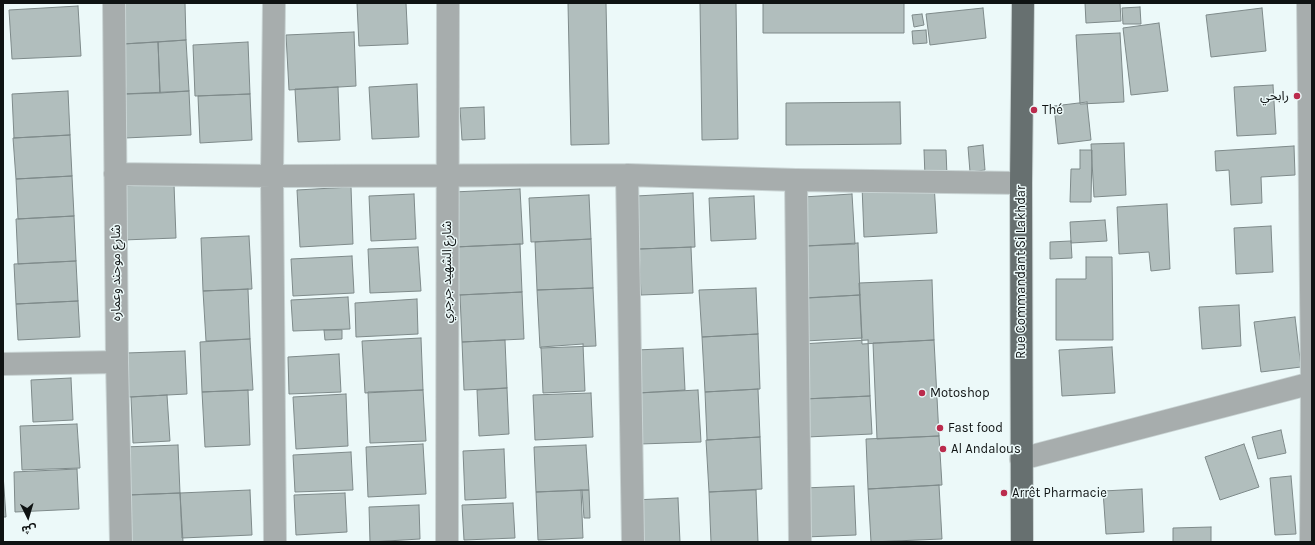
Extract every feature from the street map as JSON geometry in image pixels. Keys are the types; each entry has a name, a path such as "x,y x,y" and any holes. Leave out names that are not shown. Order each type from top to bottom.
{"main road":[{"name":"Rue Commandant Si Lakhdar","path":"1022,542 1021,183 1023,3"}],"street":[{"name":"شارع موحند وعماره","path":"114,3 117,362 121,542"},
{"path":"274,3 272,176 275,542"},
{"name":"شارع الشهيد جرجري","path":"447,542 448,3"},
{"path":"1308,3 1312,383 1311,542"},
{"path":"115,174 272,176 627,175 796,180 1021,183"},
{"path":"627,175 633,542"},
{"path":"796,180 800,542"},
{"path":"3,364 117,362"},
{"path":"1021,460 1312,383"}],"building":[{"path":"121,3 185,3 186,40 123,44"},
{"path":"357,3 406,3 408,44 359,46"},
{"path":"568,3 606,3 609,144 571,145"},
{"path":"700,3 736,3 738,139 702,140"},
{"path":"763,3 904,3 904,33 763,33"},
{"path":"1085,3 1120,3 1121,21 1086,23"},
{"path":"78,6 81,56 12,59 9,10"},
{"path":"1140,7 1141,24 1123,24 1122,8"},
{"path":"983,8 986,38 930,45 926,14"},
{"path":"1262,8 1266,51 1211,57 1206,15"},
{"path":"922,14 924,25 914,27 912,15"},
{"path":"1159,23 1168,91 1131,95 1123,28"},
{"path":"926,30 927,43 913,44 912,31"},
{"path":"354,32 356,86 289,90 286,35"},
{"path":"1120,33 1124,102 1080,104 1076,35"},
{"path":"186,40 189,91 160,93 158,42"},
{"path":"158,42 160,93 126,94 123,44"},
{"path":"248,42 250,94 195,96 193,45"},
{"path":"417,84 419,137 372,139 369,87"},
{"path":"1273,85 1276,134 1237,136 1234,87"},
{"path":"338,87 340,140 298,142 295,89"},
{"path":"68,91 70,135 14,138 12,94"},
{"path":"189,91 191,135 125,138 123,94"},
{"path":"250,94 252,140 200,143 198,96"},
{"path":"900,102 901,144 786,145 786,103"},
{"path":"1087,102 1091,140 1058,144 1054,106"},
{"path":"484,107 485,139 462,140 460,108"},
{"path":"70,135 72,176 16,179 13,138"},
{"path":"1124,143 1126,195 1094,197 1091,144"},
{"path":"983,145 985,170 970,172 968,147"},
{"path":"1294,146 1295,175 1261,177 1262,203 1231,205 1229,170 1216,171 1215,151"},
{"path":"924,150 946,150 947,176 925,177"},
{"path":"1080,150 1092,150 1091,202 1070,202 1071,169 1080,169"},
{"path":"72,176 74,216 18,219 16,179"},
{"path":"934,183 937,233 864,237 862,186"},
{"path":"174,184 176,238 123,240 121,186"},
{"path":"351,187 353,244 300,247 297,190"},
{"path":"520,189 523,244 455,247 453,192"},
{"path":"693,193 695,247 639,249 636,196"},
{"path":"414,194 416,239 371,241 369,196"},
{"path":"852,194 855,244 806,246 803,197"},
{"path":"589,195 591,239 531,242 529,198"},
{"path":"754,196 756,239 711,241 709,198"},
{"path":"1167,204 1170,269 1151,271 1149,252 1119,254 1117,207"},
{"path":"74,216 76,261 18,264 16,219"},
{"path":"1105,220 1107,241 1071,243 1070,222"},
{"path":"1271,226 1273,272 1236,274 1234,228"},
{"path":"249,236 252,289 203,291 201,238"},
{"path":"591,239 593,288 537,290 535,242"},
{"path":"1071,241 1072,258 1050,259 1050,242"},
{"path":"858,243 860,295 808,298 806,246"},
{"path":"520,244 522,292 458,295 455,247"},
{"path":"418,247 421,291 370,293 368,249"},
{"path":"691,247 693,293 641,295 639,249"},
{"path":"352,256 354,293 293,296 291,259"},
{"path":"1086,257 1112,257 1113,340 1056,340 1056,279 1086,279"},
{"path":"76,261 78,301 16,304 14,264"},
{"path":"932,280 934,340 862,344 859,283"},
{"path":"593,288 596,346 540,348 537,290"},
{"path":"756,288 758,334 702,337 699,290"},
{"path":"248,289 250,339 206,341 203,291"},
{"path":"522,292 524,339 462,342 460,295"},
{"path":"860,295 862,338 805,341 803,298"},
{"path":"348,297 350,329 293,331 291,300"},
{"path":"417,299 418,334 356,337 355,303"},
{"path":"78,301 80,337 18,340 16,304"},
{"path":"1239,305 1241,346 1202,349 1199,307"},
{"path":"1295,317 1301,367 1261,372 1254,322"},
{"path":"324,330 342,330 342,339 325,340"},
{"path":"758,334 760,389 705,392 702,337"},
{"path":"421,338 423,390 365,393 362,341"},
{"path":"250,339 253,390 202,392 200,342"},
{"path":"505,340 507,388 464,390 462,342"},
{"path":"868,340 870,396 803,399 801,344"},
{"path":"934,340 939,436 877,439 873,343"},
{"path":"583,344 585,391 543,393 541,347"},
{"path":"1112,347 1115,393 1062,396 1059,350"},
{"path":"683,348 685,390 638,393 636,350"},
{"path":"185,351 187,394 128,397 126,353"},
{"path":"339,354 341,392 289,394 288,357"},
{"path":"71,378 73,420 33,422 31,380"},
{"path":"507,388 509,434 479,436 477,390"},
{"path":"758,389 760,437 707,440 705,392"},
{"path":"248,390 250,445 205,447 202,392"},
{"path":"423,390 426,441 370,443 368,392"},
{"path":"698,390 701,442 640,444 638,393"},
{"path":"591,393 593,437 535,440 533,395"},
{"path":"346,394 348,446 296,449 293,397"},
{"path":"167,395 170,441 133,443 131,397"},
{"path":"870,396 872,434 807,437 805,399"},
{"path":"77,424 80,468 22,470 20,426"},
{"path":"1281,430 1286,453 1258,459 1252,437"},
{"path":"939,436 942,485 868,489 866,439"},
{"path":"760,437 762,489 709,492 706,440"},
{"path":"423,444 426,494 368,497 366,447"},
{"path":"1244,444 1259,487 1220,500 1205,457"},
{"path":"178,445 180,493 127,495 124,447"},
{"path":"586,445 589,490 536,492 534,447"},
{"path":"504,449 506,498 465,500 463,451"},
{"path":"351,452 353,490 295,492 293,455"},
{"path":"77,469 79,509 15,512 14,472"},
{"path":"3,474 6,517 3,517"},
{"path":"1291,476 1296,534 1275,535 1270,478"},
{"path":"939,485 942,539 871,542 868,489"},
{"path":"854,486 856,535 805,537 803,488"},
{"path":"1142,489 1144,532 1106,534 1103,491"},
{"path":"250,490 252,535 182,538 180,493"},
{"path":"581,490 583,538 538,540 536,492"},
{"path":"582,490 589,490 590,518 584,518"},
{"path":"756,490 758,542 711,542 709,492"},
{"path":"180,493 183,542 132,542 129,495"},
{"path":"345,493 347,532 296,535 294,495"},
{"path":"678,498 680,542 635,542 633,500"},
{"path":"513,503 515,538 464,540 462,505"},
{"path":"419,505 420,539 370,542 369,507"},
{"path":"1211,527 1211,542 1173,542 1173,528"}],"place":[{"name":"رابحي","path":"1297,96"},
{"name":"Thé","path":"1034,110"},
{"name":"Motoshop","path":"922,393"},
{"name":"Fast food","path":"940,428"},
{"name":"Al Andalous","path":"943,449"},
{"name":"Arrêt Pharmacie","path":"1004,493"}]}
